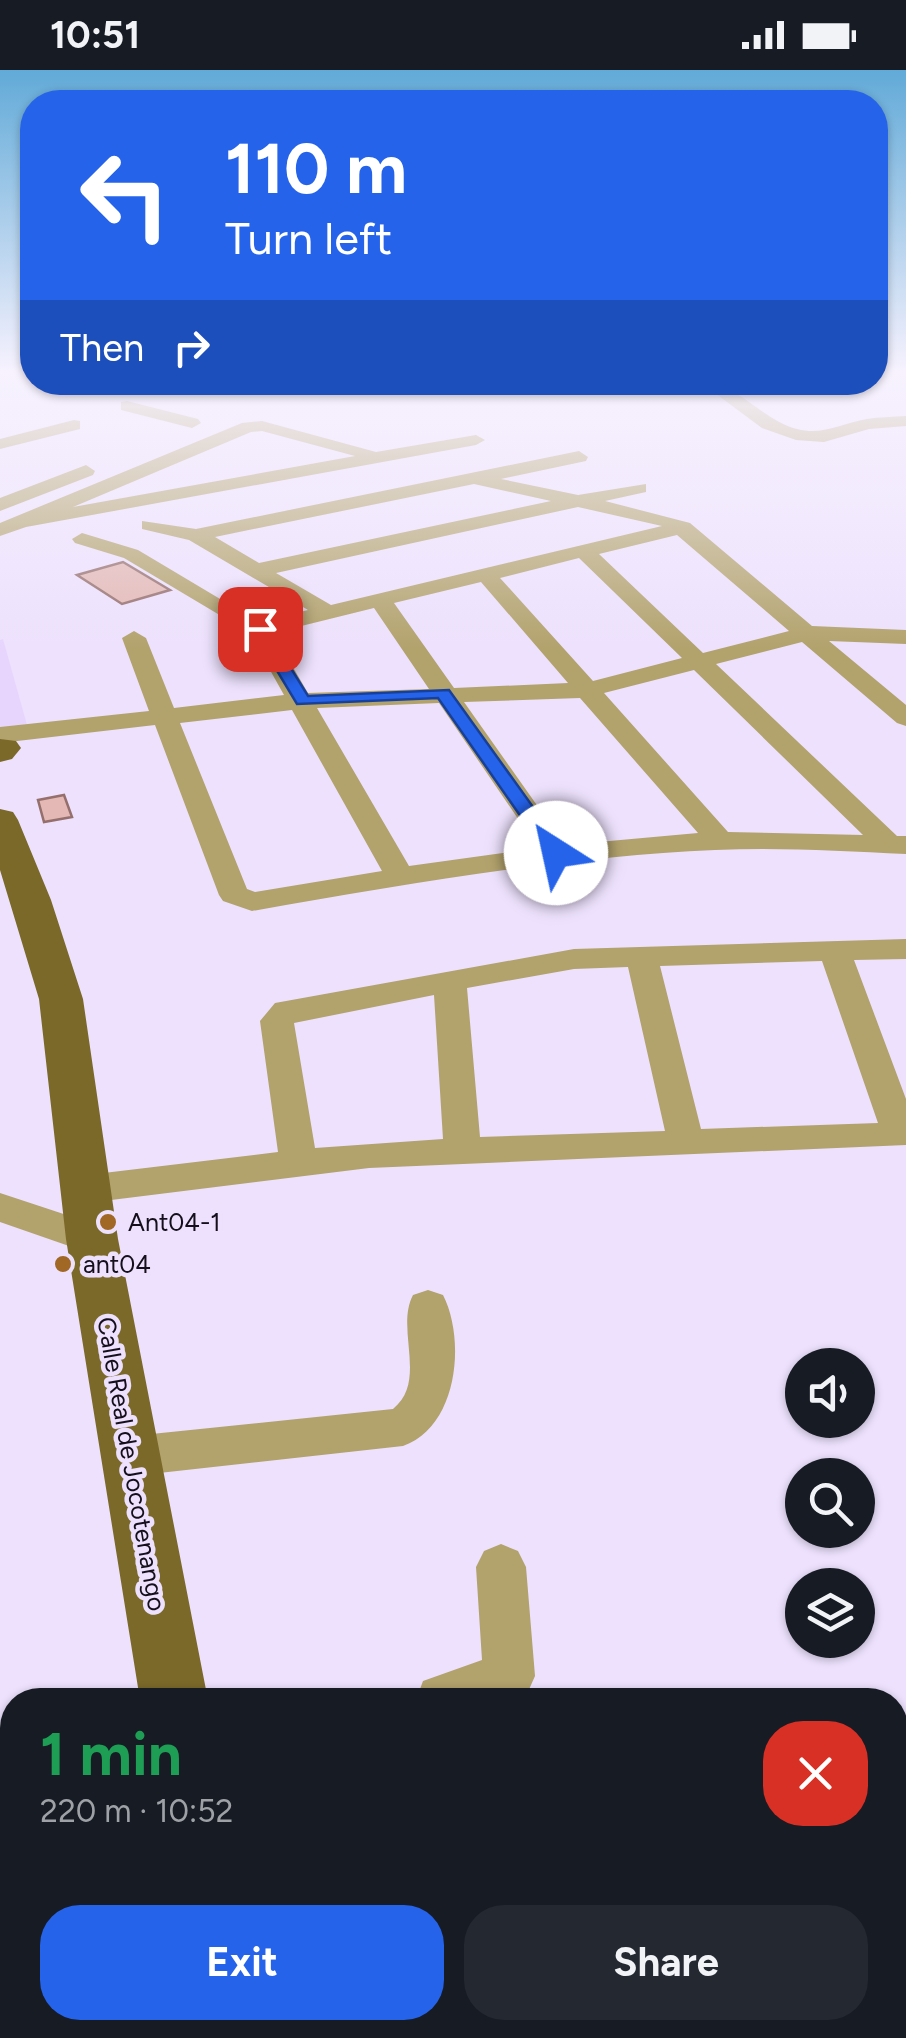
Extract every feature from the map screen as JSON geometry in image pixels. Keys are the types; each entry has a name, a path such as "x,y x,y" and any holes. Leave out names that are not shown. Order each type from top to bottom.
{"main road":[{"name":"Calle Real de Jocotenango","path":"1,820 31,900 61,999 89,1214 172,1688"}],"street":[{"path":"0,505 100,465"},
{"path":"28,522 158,465"},
{"path":"163,465 234,484"},
{"path":"0,530 335,465"},
{"path":"131,554 188,533 539,465"},
{"path":"473,478 666,520 683,528 807,633 894,697 906,718"},
{"path":"259,570 638,488"},
{"path":"149,525 188,533 259,570 328,613"},
{"path":"400,876 260,629 683,528"},
{"path":"82,539 131,554 240,618"},
{"path":"584,551 898,845"},
{"path":"486,575 720,841"},
{"path":"380,600 556,853"},
{"path":"10,743 163,715 303,701 588,690 807,633 906,637"},
{"path":"134,638 234,895 252,902 556,853 720,841 898,845"},
{"path":"298,1161 279,1016 534,963 906,949"},
{"path":"0,1207 89,1214 298,1161 462,1150 894,1135 899,1129 894,1075 834,950"},
{"path":"642,957 686,1142"},
{"path":"450,979 462,1150"},
{"path":"132,1456 403,1426 415,1420 430,1393 428,1307"},
{"path":"476,1688 509,1676 501,1567"}],"shaded area":[{"path":"3,639 27,725 0,729 0,640"}],"building":[{"path":"123,562 170,590 122,604 77,575"},
{"path":"64,795 72,817 44,822 38,800"}],"place":[{"name":"Ant04-1","path":"108,1222"},
{"name":"ant04","path":"63,1264"}],"route":[{"path":"260,629 303,701 443,693 556,853"}]}
